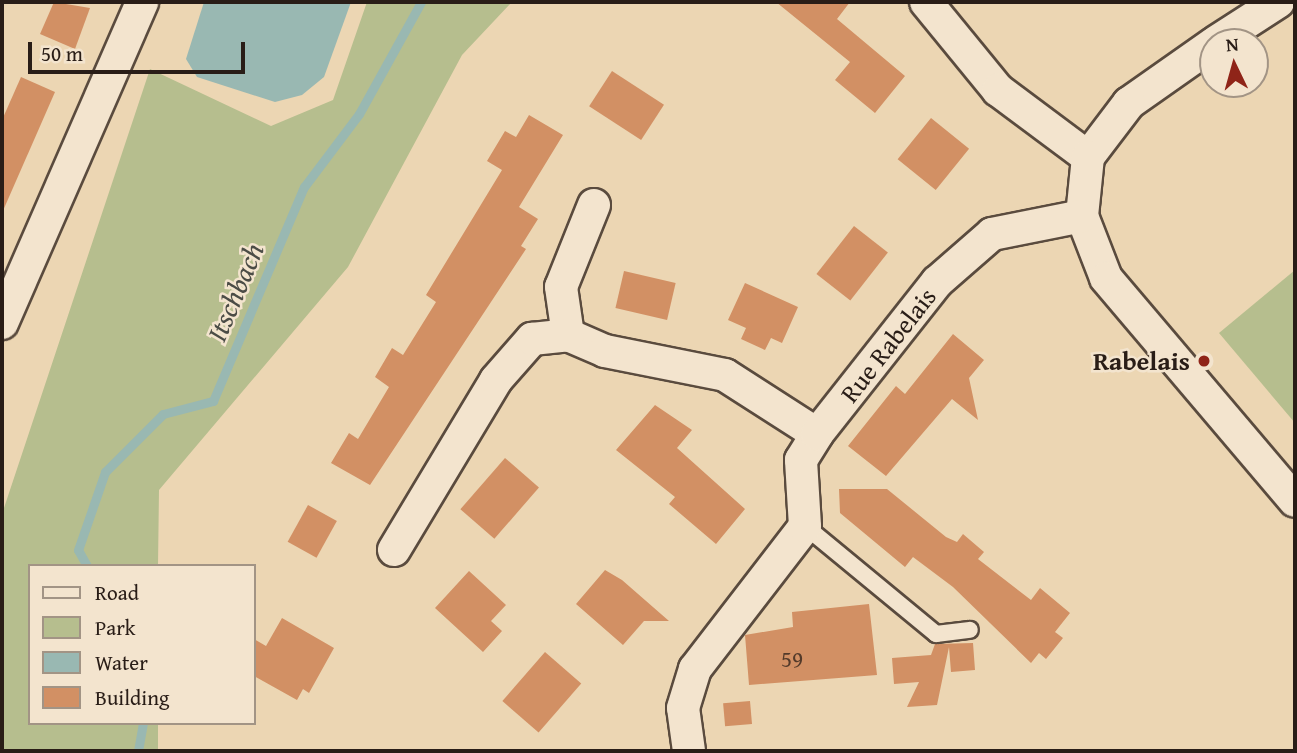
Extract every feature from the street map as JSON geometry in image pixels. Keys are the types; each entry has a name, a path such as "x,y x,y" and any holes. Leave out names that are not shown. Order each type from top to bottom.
{"street":[{"path":"2,323 11,283 142,2"},
{"path":"926,2 998,90 1088,157"},
{"path":"1238,28 1279,2"},
{"path":"1199,54 1129,103 1088,157 1082,216 1106,278 1295,501"},
{"path":"568,335 561,287 594,205"},
{"name":"Rue Rabelais","path":"805,526 801,460 817,434 937,282 992,234 1082,216"},
{"path":"394,550 496,380 532,339 568,335 605,351 725,375 817,434"},
{"path":"689,751 683,708 695,669 805,526"}],"lane":[{"path":"805,526 936,634 970,630"}],"green space":[{"path":"367,2 512,2 462,55 348,267 159,490 158,564 28,564 28,725 158,725 158,751 2,751 2,514 150,69 271,126 333,100"},
{"path":"1295,270 1295,423 1219,333"}],"water":[{"path":"204,2 351,2 324,77 302,95 275,102 197,77 186,59"}],"building":[{"path":"54,2 90,8 75,49 40,34"},
{"path":"776,2 850,2 837,19 905,76 875,113 835,80 850,62"},
{"path":"612,71 664,105 641,140 589,106"},
{"path":"21,77 55,92 2,213 2,120"},
{"path":"529,115 563,135 519,207 538,219 521,246 526,249 370,485 331,463 349,433 358,439 389,387 375,377 392,348 403,355 436,302 426,295 502,170 487,161 505,131 516,137"},
{"path":"931,118 969,149 936,190 898,159"},
{"path":"854,226 888,252 850,301 816,274"},
{"path":"624,271 676,283 667,320 615,308"},
{"path":"745,283 798,307 782,343 771,338 765,350 741,339 746,328 728,320"},
{"path":"953,334 984,360 969,378 978,420 952,399 886,476 848,446 896,386 905,394"},
{"path":"655,405 692,430 677,448 745,509 716,544 669,504 675,497 616,450"},
{"path":"505,458 539,488 494,539 460,509"},
{"path":"839,489 887,489 946,537 957,542 963,534 984,552 978,559 1031,600 1040,588 1070,613 1055,632 1063,638 1046,659 1039,653 1031,663 953,587 913,557 905,567 840,513"},
{"path":"308,505 337,521 317,558 288,542"},
{"path":"605,570 622,580 669,621 644,621 623,645 576,604"},
{"path":"469,571 506,605 491,621 502,631 483,652 435,608"},
{"path":"869,604 877,675 749,685 745,635 793,627 792,612"},
{"path":"282,618 334,648 309,693 303,689 297,700 256,677 256,640 266,646"},
{"path":"973,643 975,670 951,672 949,647 937,705 907,707 919,682 894,684 892,658 931,655 935,644"},
{"path":"545,652 581,683 539,733 502,701"},
{"path":"750,701 752,724 725,726 723,703"}],"waterway":[{"name":"Itschbach","path":"86,564 78,550 105,472 163,414 213,401 304,187 359,114 421,2"},
{"name":"Itschbach","path":"138,751 143,725"}],"place":[{"name":"Rabelais","path":"1204,361"}]}
